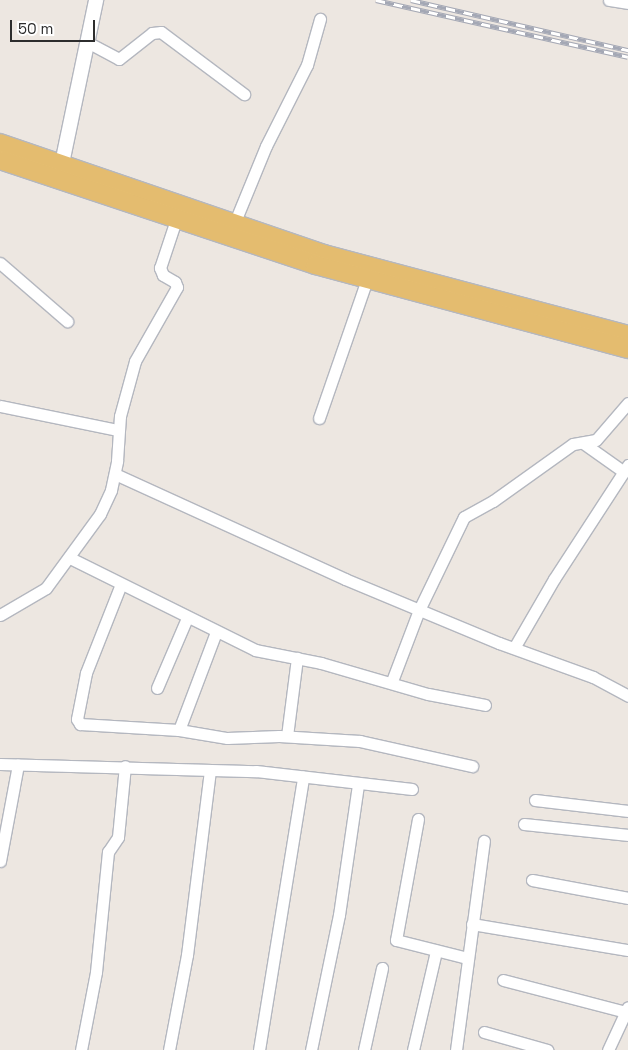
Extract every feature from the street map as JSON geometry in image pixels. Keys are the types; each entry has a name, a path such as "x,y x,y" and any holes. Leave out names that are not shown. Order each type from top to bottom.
{"main road":[{"path":"0,143 60,173 176,220 366,279 628,349"},
{"path":"0,160 60,173 234,224 324,254 628,335"}],"street":[{"path":"60,173 96,0"},
{"path":"609,0 628,3"},
{"path":"234,224 266,146 307,65 320,19"},
{"path":"87,42 119,59 152,33 161,32 244,94"},
{"path":"0,615 46,588 70,558 100,514 114,474 118,430 135,362 177,287 176,282 163,275 160,268 176,220"},
{"path":"0,263 67,320"},
{"path":"319,418 366,279"},
{"path":"0,406 118,430"},
{"path":"392,681 419,610 464,517 493,501 567,447 596,440 627,406"},
{"path":"514,648 554,579 626,468 583,442"},
{"path":"114,474 419,610 593,677 628,696"},
{"path":"70,558 187,618 266,654 297,658 392,681 428,694 485,705"},
{"path":"121,584 86,673 78,722 179,730 227,738 287,736 373,742 472,766"},
{"path":"157,688 187,618"},
{"path":"179,730 216,632"},
{"path":"287,736 297,658"},
{"path":"0,764 256,771 412,790"},
{"path":"0,861 18,765"},
{"path":"81,1050 96,972 108,852 119,833 125,766"},
{"path":"169,1050 187,955 210,770"},
{"path":"259,1050 304,777"},
{"path":"311,1050 339,915 358,784"},
{"path":"535,800 628,812"},
{"path":"418,819 396,940 467,958"},
{"path":"524,824 628,835"},
{"path":"456,1050 466,989 467,958 484,841"},
{"path":"532,880 628,898"},
{"path":"472,924 628,950"},
{"path":"413,1050 436,951"},
{"path":"364,1050 382,968"},
{"path":"503,980 627,1009 608,1050"},
{"path":"484,1032 547,1050"}],"railway":[{"path":"376,0 628,57"},
{"path":"411,0 628,50"}]}
